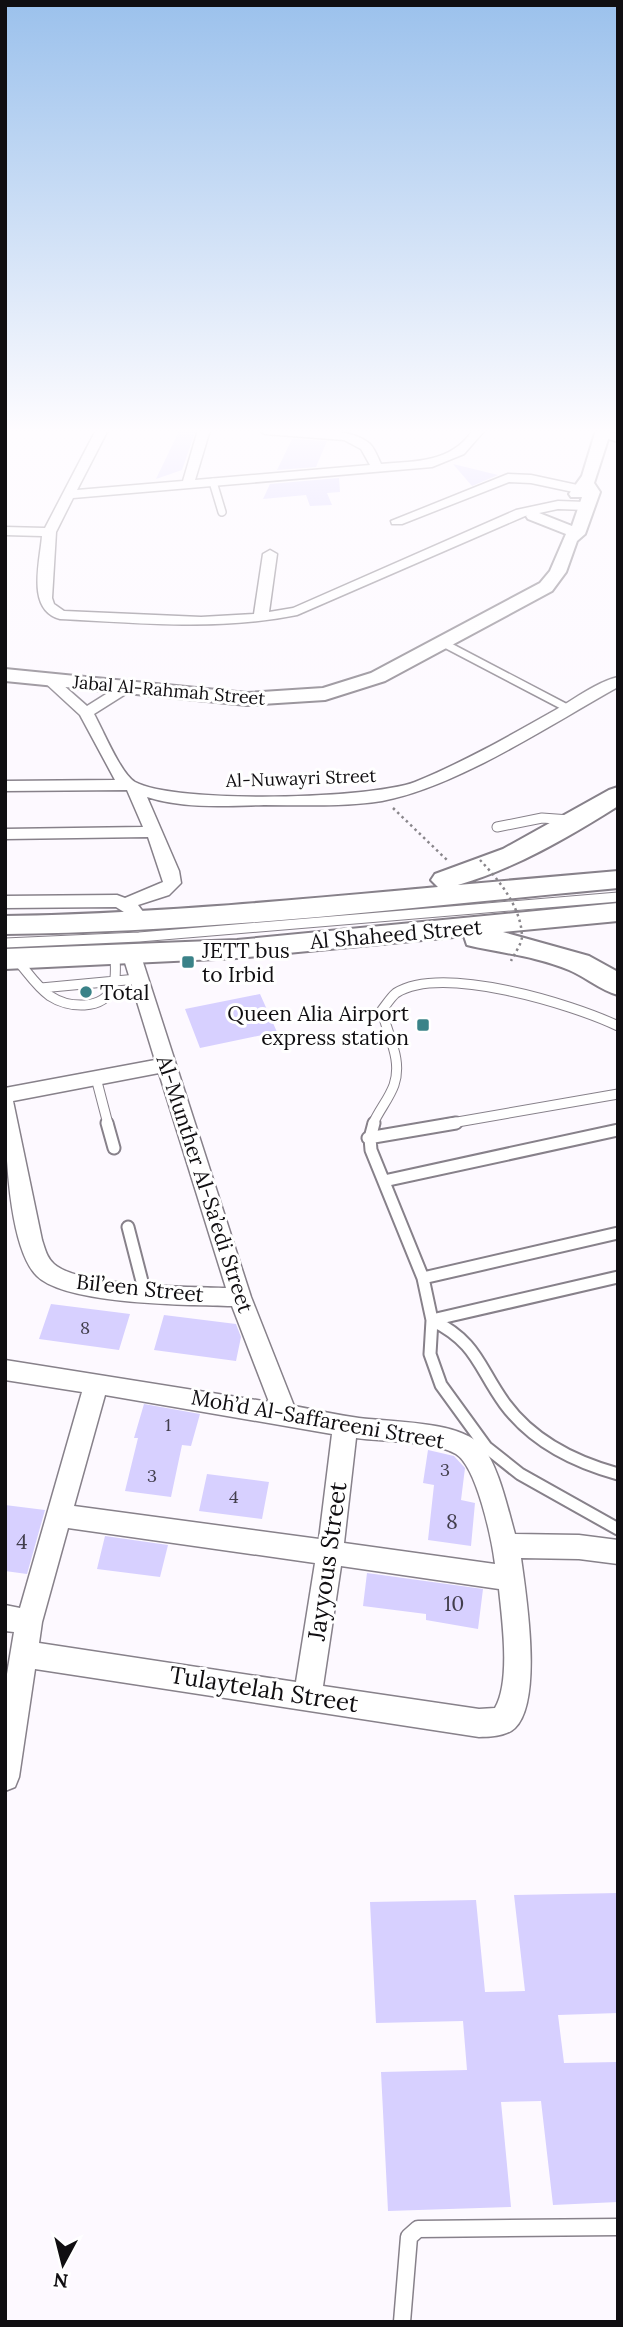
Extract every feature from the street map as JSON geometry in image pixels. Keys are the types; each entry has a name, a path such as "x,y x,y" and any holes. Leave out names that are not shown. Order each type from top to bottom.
{"highway":[{"path":"358,901 478,872 577,820 618,795"},
{"name":"Al Shaheed Street","path":"5,925 131,913 267,912 358,901 618,879"},
{"name":"Al Shaheed Street","path":"8,949 125,967 237,949 618,912"},
{"path":"380,935 461,936 501,941 579,963 618,985"}],"street":[{"path":"49,539 45,598 48,606 60,615 201,621 261,618 297,611 466,539"},
{"name":"Jabal Al-Rahmah Street","path":"5,675 247,699 300,698 325,694 360,684 547,587 558,572 567,539"},
{"path":"261,618 270,554"},
{"path":"5,902 106,901 131,913 143,896 161,892 172,883 154,832 132,787 119,775 86,713 49,680"},
{"name":"Al-Nuwayri Street","path":"5,786 132,787 164,797 220,801 381,796 419,786 443,775 618,681"},
{"path":"86,713 127,687"},
{"path":"5,834 154,832"},
{"name":"Al-Munther Al-Sa’edi Street","path":"125,967 166,1065 240,1297 285,1413"},
{"path":"5,1095 166,1065"},
{"name":"Bil’een Street","path":"5,1105 31,1240 38,1261 50,1274 62,1279 145,1293 240,1297"},
{"name":"Moh’d Al-Saffareeni Street","path":"5,1370 285,1413 345,1426 458,1444 472,1452 480,1466 505,1546 510,1578 518,1676 513,1704 505,1718"},
{"path":"5,1777 23,1654 17,1620 58,1515 96,1385"},
{"name":"Jayyous Street","path":"308,1695 330,1551 345,1426"},
{"path":"58,1515 510,1578"},
{"path":"505,1546 579,1547 618,1552"},
{"name":"Tulaytelah Street","path":"23,1654 308,1695 479,1723 493,1723 505,1718"}],"lane":[{"path":"443,643 569,709"},
{"path":"497,827 542,818 577,820"},
{"path":"8,949 155,929 618,891"},
{"path":"8,949 618,897"},
{"path":"8,949 41,988 61,1003 91,1004 105,998 125,967"},
{"path":"41,988 125,967"},
{"path":"618,1026 581,1008 511,990 436,985 400,989 390,994 382,1010 397,1059 397,1074 393,1088 370,1126 369,1138 423,1278 432,1320 430,1354 441,1385 486,1447 520,1475 618,1529"},
{"path":"96,1078 114,1148"},
{"path":"369,1138 618,1094"},
{"path":"384,1181 618,1130"},
{"path":"128,1227 145,1293"},
{"path":"423,1278 618,1233"},
{"path":"432,1320 618,1277"},
{"path":"432,1320 461,1337 471,1348 504,1404 521,1424 567,1457 618,1475"},
{"path":"402,2322 409,2237 418,2229 618,2227"}],"path":[{"path":"381,796 454,868"},
{"path":"480,860 502,881 511,899 522,938 511,961"}],"building":[{"path":"260,994 277,1032 200,1048 185,1009"},
{"path":"51,1304 130,1314 119,1350 39,1339"},
{"path":"164,1315 236,1324 241,1337 236,1361 154,1350"},
{"path":"144,1404 200,1414 191,1446 182,1445 171,1497 125,1491 138,1438 134,1438"},
{"path":"428,1450 454,1456 465,1468 461,1500 475,1503 471,1546 428,1540 434,1485 423,1483"},
{"path":"207,1474 269,1482 262,1519 199,1511"},
{"path":"5,1505 45,1510 27,1574 5,1571"},
{"path":"105,1536 168,1545 160,1577 97,1569"},
{"path":"367,1573 483,1589 478,1629 426,1620 426,1614 363,1606"},
{"path":"618,1893 618,2013 558,2015 564,2063 618,2062 618,2202 553,2205 541,2101 501,2102 511,2207 388,2211 381,2072 467,2070 463,2021 376,2023 370,1902 476,1900 485,1992 525,1991 514,1895"}],"place":[{"name":"JETT bus to Irbid","path":"188,962"},
{"name":"Total","path":"86,992"},
{"name":"Queen Alia Airport express station","path":"423,1025"}]}
